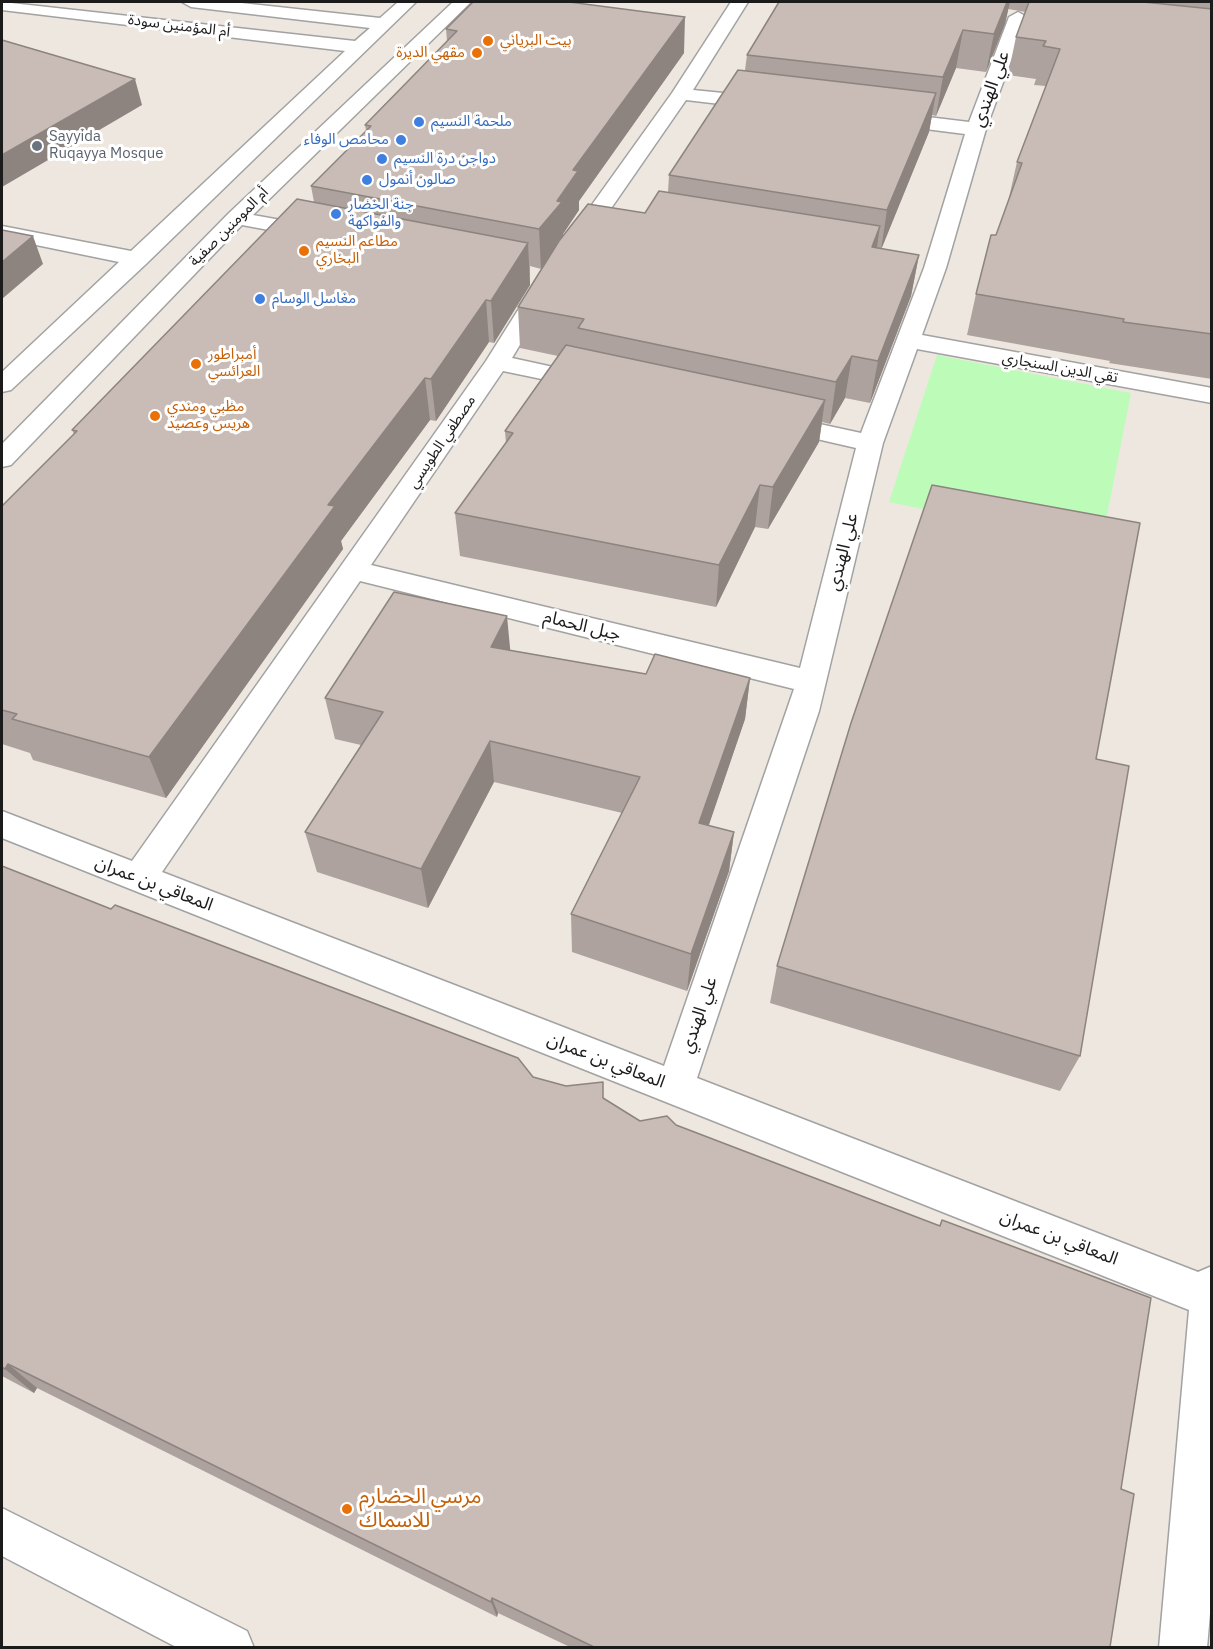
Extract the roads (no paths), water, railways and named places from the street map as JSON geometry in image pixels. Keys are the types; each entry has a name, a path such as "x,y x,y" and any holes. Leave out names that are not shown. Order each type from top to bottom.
{"street":[{"name":"أم المؤمنين سودة","path":"190,2 383,24"},
{"path":"2,385 138,259 357,47 407,2"},
{"name":"أم المومنين صفية","path":"2,459 237,218 462,2"},
{"name":"مصطفي الطويسي","path":"139,878 497,362 548,271 610,215 681,93 739,2"},
{"name":"أم المؤمنين سودة","path":"2,5 357,47"},
{"name":"علي الهندي","path":"675,1088 804,711 870,443 908,340 923,266 1017,17"},
{"path":"681,93 787,106"},
{"path":"870,116 976,129"},
{"path":"237,218 341,238"},
{"path":"2,232 138,259"},
{"name":"تقي الدين السنجاري","path":"908,340 1212,396"},
{"path":"497,362 614,387"},
{"path":"754,418 870,443"},
{"name":"جبل الحمام","path":"354,570 811,682"},
{"name":"المعاقي بن عمران","path":"2,824 1211,1298"},
{"path":"1183,1647 1212,1287"},
{"path":"2,1531 230,1647"}],"place":[{"name":"بيت البرياني","path":"488,41"},
{"name":"مقهي الديرة","path":"477,53"},
{"name":"ملحمة النسيم","path":"419,122"},
{"name":"محامص الوفاء","path":"401,140"},
{"name":"Sayyida Ruqayya Mosque","path":"37,146"},
{"name":"دواجن درة النسيم","path":"382,159"},
{"name":"صالون أنمول","path":"367,180"},
{"name":"جنة الخضار والفواكهة","path":"336,214"},
{"name":"مطاعم النسيم البخاري","path":"304,251"},
{"name":"مغاسل الوسام","path":"260,299"},
{"name":"أمبراطور العرائسي","path":"196,364"},
{"name":"مظبي ومندي هريس وعصيد","path":"155,416"},
{"name":"مرسي الحضارم للاسماك","path":"347,1509"}]}
